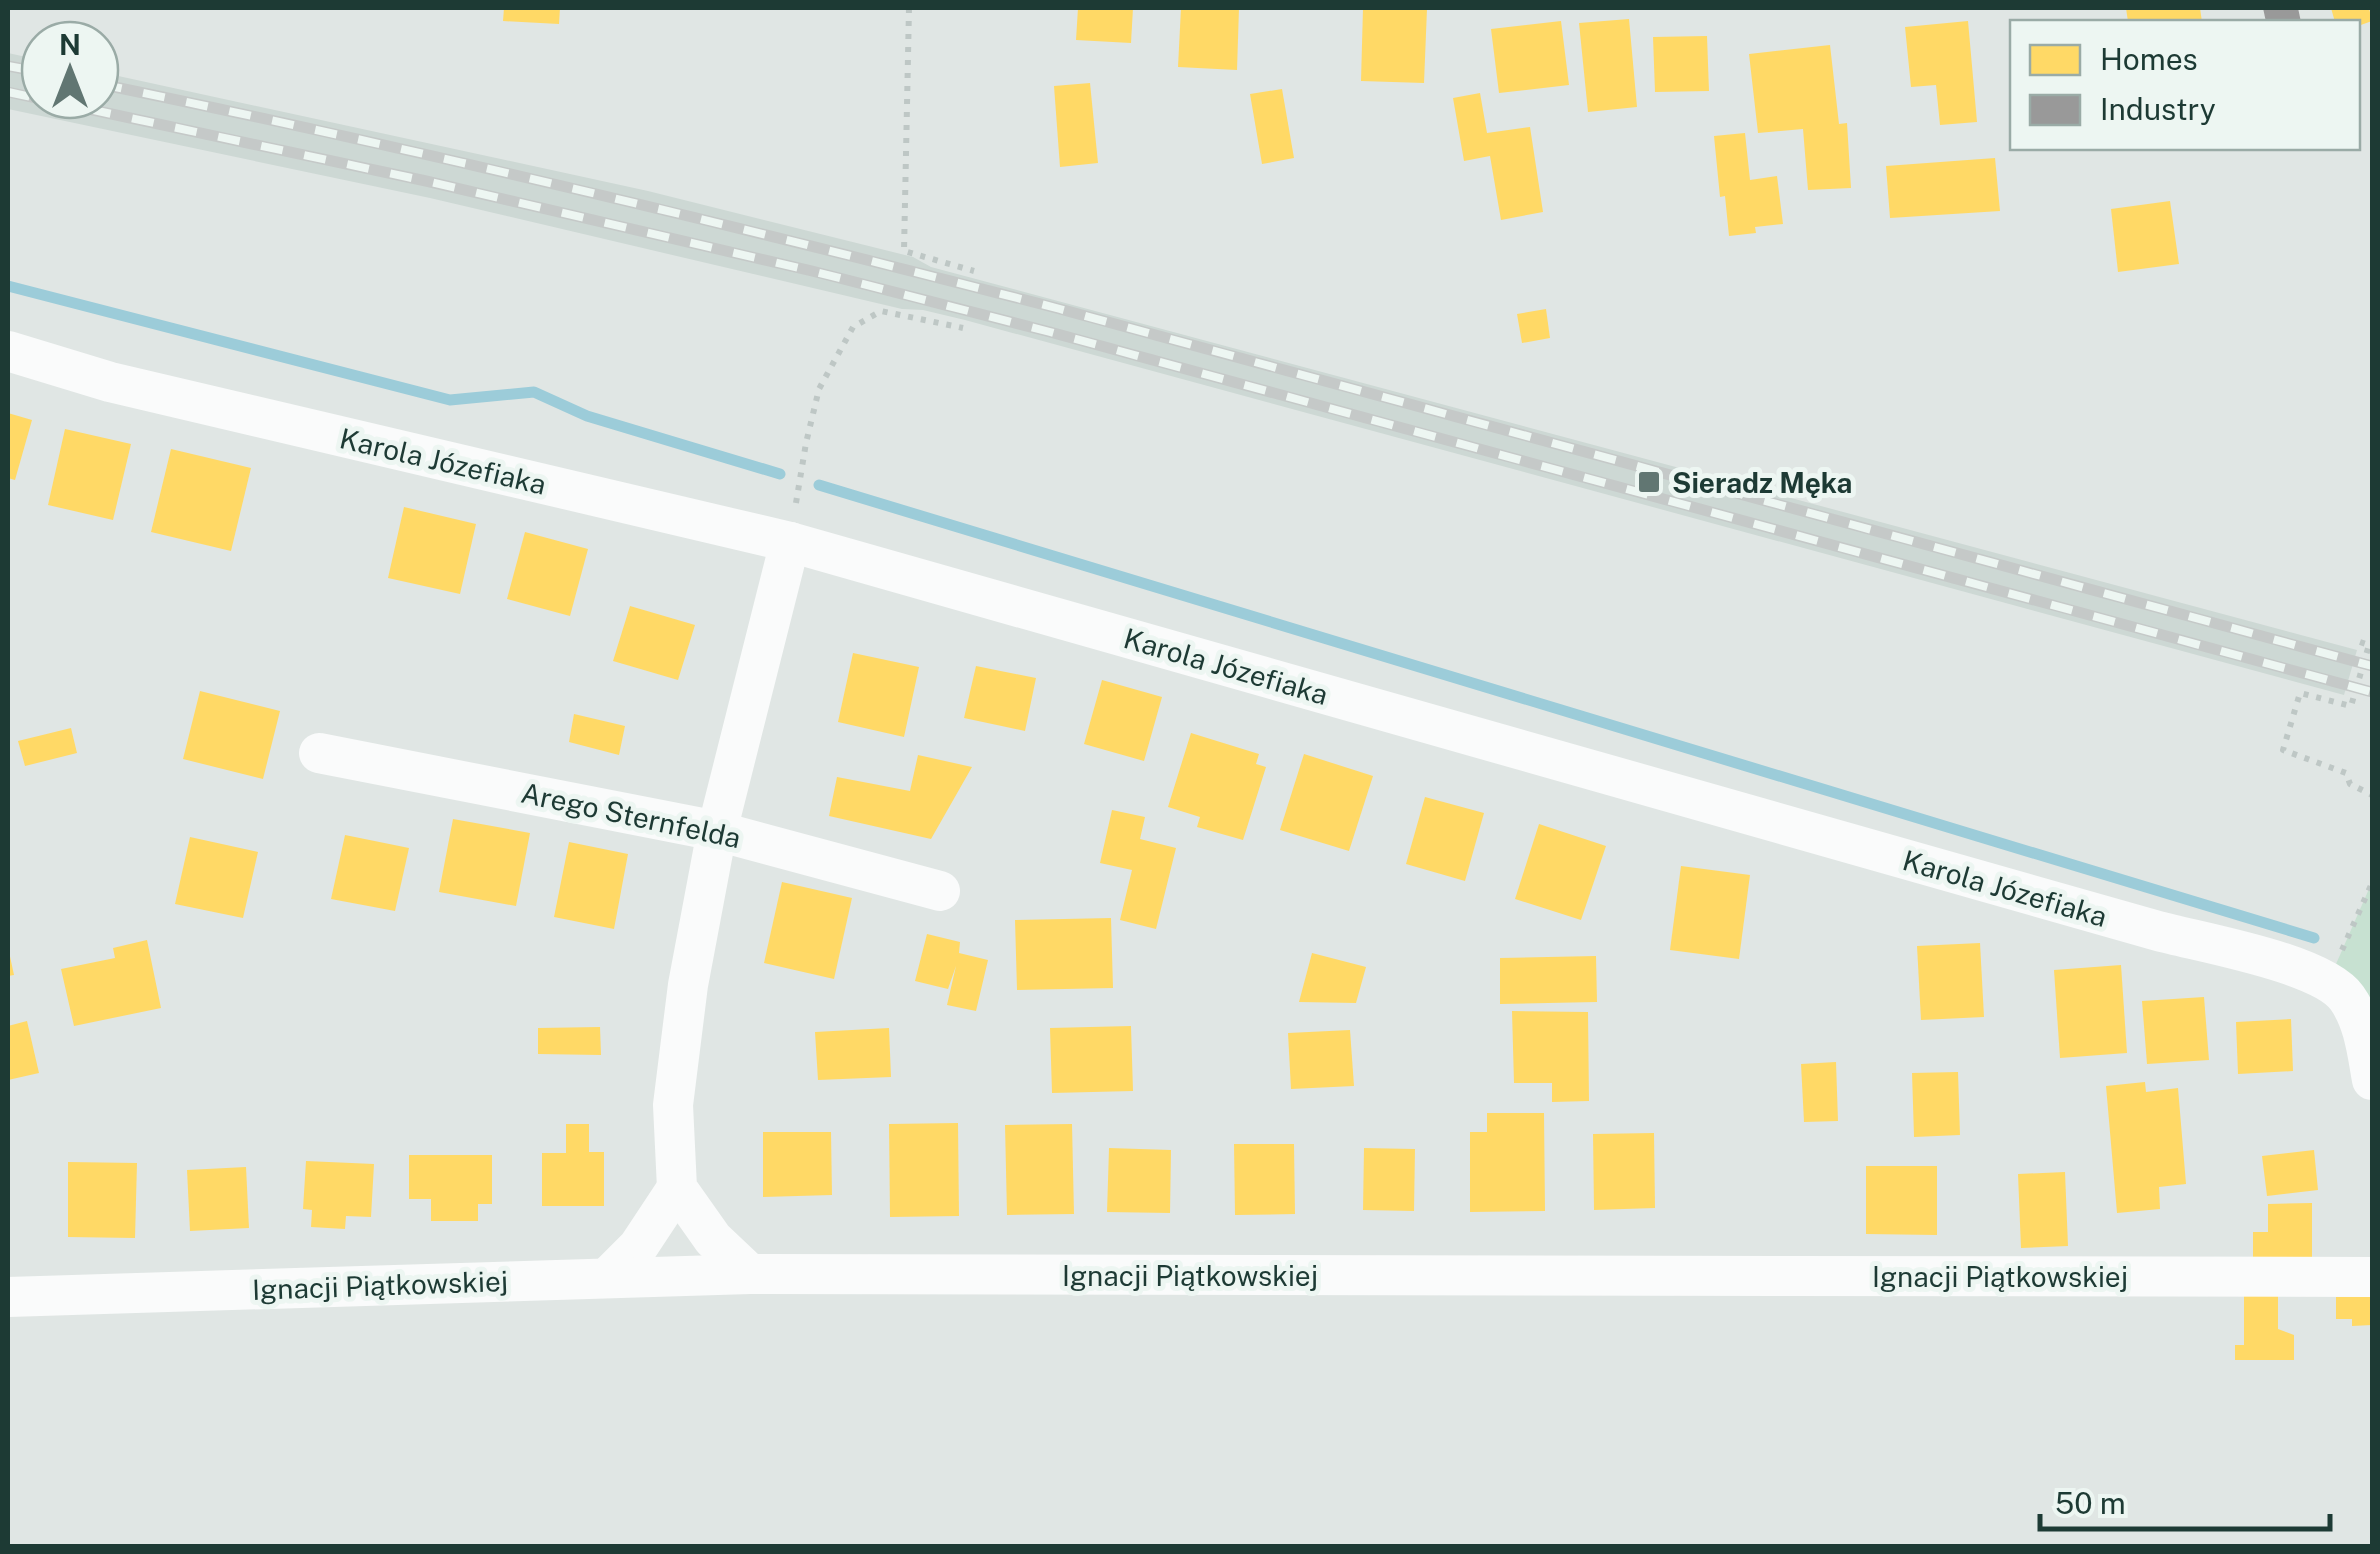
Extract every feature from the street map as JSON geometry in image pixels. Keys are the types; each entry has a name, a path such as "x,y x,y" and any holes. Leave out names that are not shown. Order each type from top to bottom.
{"street":[{"name":"Karola Józefiaka","path":"8,350 110,382 790,542 2329,980"},
{"path":"750,1274 713,1239 677,1188 672,1105 688,985 717,831 790,542"},
{"name":"Arego Sternfelda","path":"319,753 717,831 940,891"},
{"path":"2329,980 2346,997 2361,1022 2372,1080"},
{"path":"607,1278 638,1247 677,1188"},
{"name":"Ignacji Piątkowskiej","path":"8,1297 750,1274 2372,1277"}],"path":[{"path":"908,8 904,251 974,270"},
{"path":"790,542 819,389 853,327 881,310 963,328"},
{"path":"2360,642 2371,645 2350,706 2300,693 2284,750 2346,773 2350,784 2372,795"},
{"path":"2329,980 2372,882"}],"shaded area":[{"path":"8,53 20,56 20,112 8,109"},
{"path":"120,76 648,191 913,257 931,267 2357,650 2344,695 965,320 902,309 430,198 60,120 120,120"}],"green space":[{"path":"2372,882 2372,1080 2329,980"}],"building: Homes":[{"path":"504,8 560,8 559,24 503,21"},
{"path":"1078,8 1133,8 1131,43 1076,40"},
{"path":"1181,8 1239,8 1237,70 1178,67"},
{"path":"1363,8 1427,9 1424,83 1361,81"},
{"path":"2126,8 2200,8 2202,20 2128,20"},
{"path":"2331,8 2369,8 2372,21 2360,25 2360,20 2334,20"},
{"path":"1629,19 1637,107 1588,112 1579,23"},
{"path":"1561,21 1569,85 1499,93 1491,29"},
{"path":"1968,21 1977,122 1940,125 1936,85 1911,87 1905,27"},
{"path":"1707,36 1709,91 1655,92 1653,37"},
{"path":"1830,45 1839,124 1847,123 1851,188 1808,190 1803,129 1758,133 1749,54"},
{"path":"1090,83 1098,163 1060,167 1054,86"},
{"path":"1282,89 1294,158 1262,164 1250,94"},
{"path":"1480,93 1487,133 1530,127 1543,212 1501,220 1490,156 1464,161 1453,98"},
{"path":"1745,133 1750,180 1777,176 1783,224 1755,227 1756,233 1729,236 1725,196 1720,197 1714,136"},
{"path":"1995,158 2000,211 1890,218 1886,166"},
{"path":"2170,201 2179,264 2118,272 2111,209"},
{"path":"1546,309 1550,338 1522,343 1517,314"},
{"path":"8,413 32,420 15,480 8,478"},
{"path":"65,429 131,444 113,520 48,505"},
{"path":"171,449 251,468 231,551 151,532"},
{"path":"404,507 476,524 460,594 388,578"},
{"path":"525,532 588,549 570,616 507,599"},
{"path":"630,606 695,625 678,680 613,661"},
{"path":"853,653 919,667 904,737 838,722"},
{"path":"976,666 1036,678 1025,731 964,718"},
{"path":"1102,680 1162,697 1144,761 1084,744"},
{"path":"200,691 280,711 263,779 183,759"},
{"path":"574,714 625,726 619,755 569,742"},
{"path":"71,728 77,753 25,766 18,741"},
{"path":"1191,733 1259,754 1256,764 1266,767 1243,840 1197,827 1200,817 1168,807"},
{"path":"1304,754 1373,776 1349,851 1280,830"},
{"path":"918,755 972,767 931,839 829,816 837,777 910,791"},
{"path":"1425,797 1484,813 1465,881 1406,864"},
{"path":"1112,810 1145,817 1140,839 1176,848 1156,929 1120,920 1132,870 1100,863"},
{"path":"453,819 530,833 516,906 439,892"},
{"path":"1539,824 1606,846 1581,920 1515,899"},
{"path":"345,835 409,848 395,911 331,899"},
{"path":"190,837 258,852 243,918 175,904"},
{"path":"569,842 628,854 614,929 554,917"},
{"path":"1681,866 1750,875 1739,959 1670,950"},
{"path":"782,882 852,898 834,979 764,963"},
{"path":"1111,918 1113,988 1017,990 1015,920"},
{"path":"927,934 960,942 959,953 988,960 976,1011 947,1005 956,966 948,989 915,981"},
{"path":"147,940 161,1008 74,1026 61,969 115,958 113,948"},
{"path":"1980,943 1984,1017 1921,1020 1917,946"},
{"path":"8,947 14,975 8,976"},
{"path":"1312,953 1366,967 1356,1003 1299,1002"},
{"path":"1596,956 1597,1002 1500,1004 1500,958"},
{"path":"2121,965 2127,1053 2060,1058 2054,970"},
{"path":"2204,997 2209,1060 2147,1064 2142,1001"},
{"path":"1512,1011 1588,1012 1589,1101 1552,1102 1552,1083 1514,1083"},
{"path":"2291,1019 2293,1071 2238,1074 2236,1022"},
{"path":"27,1021 39,1073 8,1080 8,1026"},
{"path":"1131,1026 1133,1091 1052,1093 1050,1028"},
{"path":"600,1027 601,1055 538,1054 538,1028"},
{"path":"889,1028 891,1077 818,1080 815,1032"},
{"path":"1350,1030 1354,1086 1291,1089 1288,1033"},
{"path":"1836,1062 1838,1121 1804,1122 1801,1064"},
{"path":"1958,1072 1960,1135 1914,1137 1912,1073"},
{"path":"2145,1082 2146,1092 2178,1088 2186,1184 2159,1187 2160,1209 2117,1213 2106,1086"},
{"path":"1487,1113 1544,1113 1545,1211 1470,1212 1470,1132 1487,1132"},
{"path":"958,1123 959,1216 890,1217 889,1124"},
{"path":"566,1124 589,1124 589,1152 604,1152 604,1206 542,1206 542,1153 566,1153"},
{"path":"1072,1124 1074,1214 1007,1215 1005,1125"},
{"path":"763,1132 831,1132 832,1195 763,1197"},
{"path":"1654,1133 1655,1208 1594,1210 1593,1134"},
{"path":"1234,1144 1294,1144 1295,1214 1235,1215"},
{"path":"1109,1148 1171,1150 1170,1213 1107,1212"},
{"path":"1364,1148 1415,1149 1414,1211 1363,1210"},
{"path":"2314,1150 2318,1190 2267,1196 2262,1156"},
{"path":"409,1155 492,1155 492,1204 478,1204 478,1221 431,1221 431,1199 409,1199"},
{"path":"306,1161 374,1164 371,1217 346,1216 345,1229 311,1227 312,1210 303,1209"},
{"path":"68,1162 137,1163 135,1238 68,1237"},
{"path":"1866,1166 1937,1166 1937,1235 1866,1234"},
{"path":"246,1167 249,1228 190,1231 187,1170"},
{"path":"2065,1172 2068,1246 2021,1248 2018,1174"},
{"path":"2312,1203 2312,1267 2253,1268 2253,1232 2268,1232 2268,1204"},
{"path":"2244,1289 2278,1289 2278,1329 2294,1335 2294,1360 2235,1360 2235,1345 2244,1345"},
{"path":"2372,1296 2372,1325 2352,1326 2352,1319 2336,1319 2336,1297"}],"building: Industry":[{"path":"2263,8 2298,8 2301,20 2266,20"}],"waterway":[{"path":"8,286 450,400 534,392 587,416 780,474"},
{"path":"819,485 2314,938"}],"railway":[{"path":"8,66 20,68"},
{"path":"120,88 582,190 1060,309 2372,666"},
{"path":"8,92 20,95"},
{"path":"120,116 426,181 812,271 1050,332 2372,692"}],"place":[{"name":"Sieradz Męka","path":"1649,482"}]}
